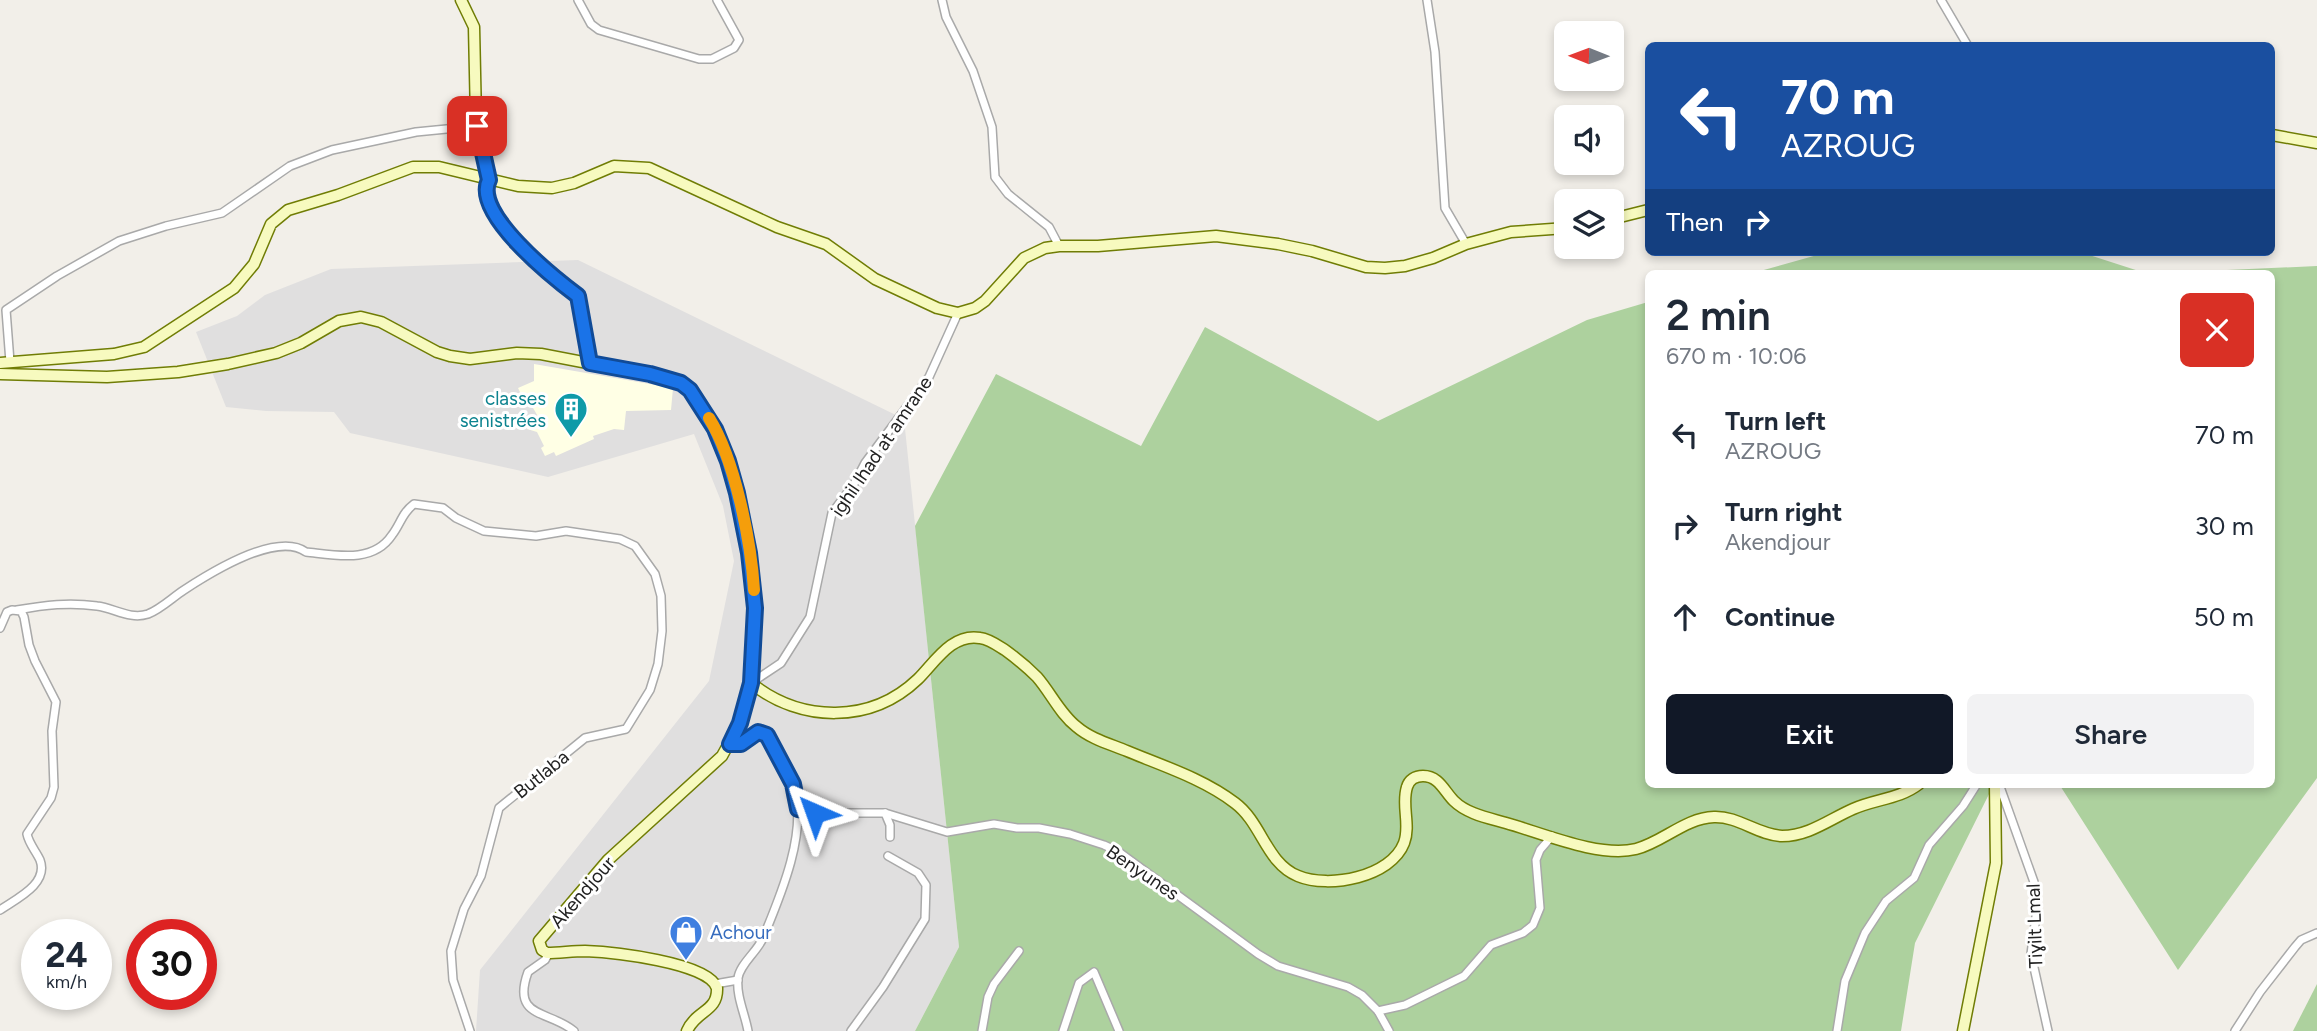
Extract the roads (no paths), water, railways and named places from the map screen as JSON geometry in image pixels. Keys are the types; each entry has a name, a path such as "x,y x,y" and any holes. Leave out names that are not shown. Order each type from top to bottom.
{"main road":[{"path":"461,0 474,27 477,126 489,180"},
{"path":"2275,136 2317,144"},
{"path":"5,363 114,354 144,346 234,288 254,264 271,224 288,210 413,167 439,167 518,186 552,188 574,183 614,166 649,168 777,227 826,244 875,279 937,308 958,313 975,308 985,301 1024,258 1045,248 1059,246 1098,246 1216,236 1278,244 1366,267 1385,268 1405,266 1433,258 1466,244 1511,232 1554,229"},
{"path":"1624,216 1645,212"},
{"name":"Akendjour","path":"0,374 107,376 178,372 216,366 276,353 302,343 339,321 360,317 381,322 437,352 450,356 470,359 517,353 541,354 650,374 681,383 690,390 715,429 737,493 754,586 751,683 740,723 730,744 712,766 608,860 558,921 540,937 540,947 550,953 586,951 635,956 697,971 709,977 715,984"},
{"path":"751,683 773,699 797,709 828,714 857,712 875,708 897,695 918,679 948,648 961,640 985,638 1029,669 1074,725 1093,737 1157,763 1232,800 1255,823 1276,861 1291,873 1316,882 1342,881 1365,875 1395,858 1405,841 1407,831 1406,789 1416,776 1423,775 1439,782 1462,807 1552,836 1618,851 1637,849 1691,822 1715,816 1732,819 1780,836 1805,833 1853,809 1906,793 1913,788"},
{"path":"1963,1031 1996,863 1997,788"},
{"path":"687,1031 696,1017 712,1007 716,997 715,984"}],"street":[{"path":"578,0 587,18 599,30 705,60 734,48 738,40 717,0"},
{"path":"942,0 946,17 973,71 992,127 995,177 1008,194 1049,227 1059,246"},
{"path":"1427,0 1435,52 1445,208 1466,244"},
{"path":"1941,0 1966,42"},
{"path":"5,363 6,310 74,266 119,241 166,226 222,213 290,166 332,150 416,132 477,126"},
{"path":"489,180 485,187 486,197 494,215 531,257 578,296 590,363"},
{"name":"ighil lhad at amrane","path":"751,683 781,663 810,617 832,513 854,484 865,463 929,377 958,313"},
{"name":"Butlaba","path":"17,610 57,603 100,606 126,615 148,614 201,578 264,549 280,545 300,548 306,552 360,556 380,549 393,535 404,512 414,504 443,508 484,531 536,536 566,531 630,542 646,559 655,574 661,596 662,631 658,664 650,690 626,729 585,738 499,808 481,876 464,909 451,951 453,980 470,1031"},
{"path":"0,628 6,612 17,610 24,617 35,662 57,702 52,731 54,786 51,798 27,834 40,859 42,867 39,879 34,886 0,910"},
{"path":"730,744 741,744 758,732 767,735 793,784 798,809 795,839 774,909 762,941 740,970 738,979 748,1031"},
{"path":"1837,1031 1845,981 1865,933 1886,901 1914,878 1929,845 1963,806 1974,788"},
{"name":"Tiɣilt Lmal","path":"1999,788 2034,882 2037,909 2031,954 2048,1031"},
{"name":"Benyunes","path":"798,809 815,813 885,813 947,832 1002,824 1017,828 1056,830 1104,845 1119,852 1278,966 1348,987 1362,995 1378,1011 1389,1031"},
{"path":"885,813 890,825 890,837"},
{"path":"1378,1011 1405,1005 1464,976 1491,945 1523,933 1533,925 1540,908 1536,860 1543,845 1552,836"},
{"path":"850,1031 883,987 925,919 926,885 918,873 888,856"},
{"path":"2235,1031 2260,992 2295,947 2301,940 2317,933"},
{"path":"982,1031 988,998 994,984 1019,951"},
{"path":"550,953 528,972 524,986 526,1001 533,1012 565,1024 574,1031"},
{"path":"1063,1031 1079,983 1094,972 1119,1031"},
{"path":"715,984 738,979"}],"place":[{"name":"classes senistrées","path":"571,439"},
{"name":"Achour","path":"686,962"}]}
